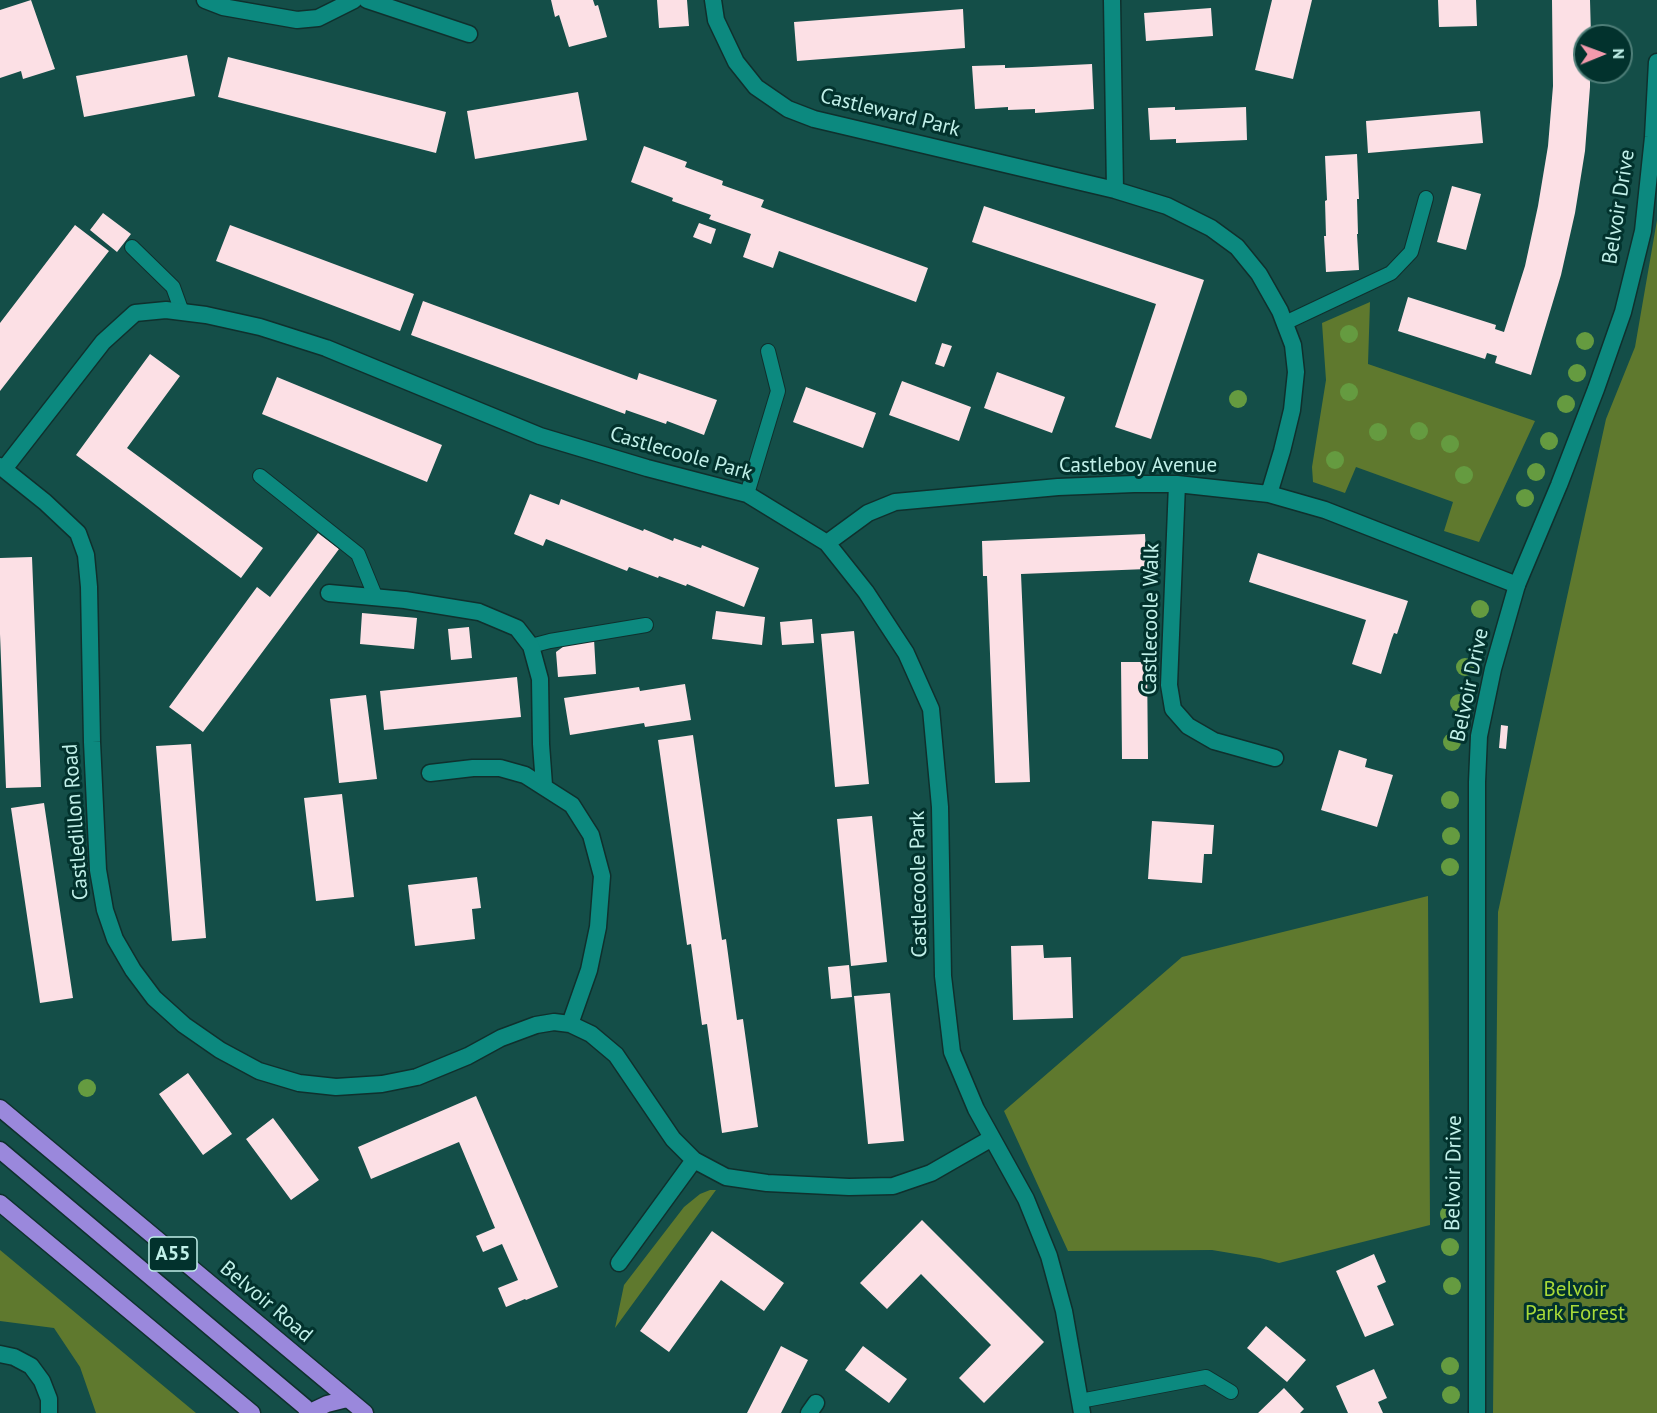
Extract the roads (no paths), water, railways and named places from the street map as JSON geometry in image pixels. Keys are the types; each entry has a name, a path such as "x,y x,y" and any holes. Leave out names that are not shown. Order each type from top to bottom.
{"highway":[{"name":"Belvoir Road","path":"0,1108 365,1413"},
{"path":"0,1150 305,1407 308,1413 327,1404 347,1399"},
{"path":"0,1203 252,1413"}],"street":[{"path":"205,0 223,7 297,20 318,18 354,0"},
{"path":"367,0 469,34"},
{"name":"Castleward Park","path":"713,0 716,20 736,62 756,87 788,109 814,119 1115,190 1167,206 1211,228 1237,247 1259,274 1280,311 1293,345 1296,372 1292,410 1269,494"},
{"path":"1112,0 1115,190"},
{"name":"Belvoir Drive","path":"1477,1413 1477,782 1479,736 1493,669 1517,585 1559,485 1623,312 1643,231 1653,137 1657,62"},
{"name":"Castlecoole Park","path":"2,467 103,342 135,313 166,310 206,315 260,327 326,348 540,436 647,468 747,494 827,543 866,592 906,653 931,709 940,807 943,976 952,1052 976,1109 1026,1199 1049,1256 1065,1311 1081,1407"},
{"name":"Castledillon Road","path":"2,467 78,533 86,555 89,586 92,742 98,870 105,909 115,939 133,970 154,998 184,1025 220,1050 259,1071 300,1083 336,1087 382,1084 417,1077 536,1024 554,1022 570,1024 591,1034 616,1055 673,1139 694,1160 726,1177 767,1183 849,1187 893,1186 931,1173 992,1138"},
{"name":"Castleboy Avenue","path":"827,543 868,513 895,502 1058,487 1177,484 1269,494 1325,510 1517,585"},
{"name":"Castlecoole Walk","path":"1177,484 1169,685 1173,709 1188,726 1214,741 1275,758"},
{"path":"329,593 405,600 479,612 517,628 531,646 540,679 544,785"},
{"path":"430,773 473,768 500,768 525,775 572,805 591,836 602,876 598,927 589,970 570,1024"},
{"path":"619,1263 694,1160"},
{"path":"0,1354 14,1357 31,1366 42,1381 49,1399 49,1413"}],"lane":[{"path":"1285,323 1391,273 1411,252 1426,198"},
{"path":"132,247 173,287 182,312"},
{"path":"747,494 778,390 768,351"},
{"path":"260,476 358,554 376,598"},
{"path":"531,646 646,625"},
{"path":"1081,1407 1206,1377 1231,1392"}],"park label":[{"name":"Belvoir Park Forest","path":"1575,1302"}]}
